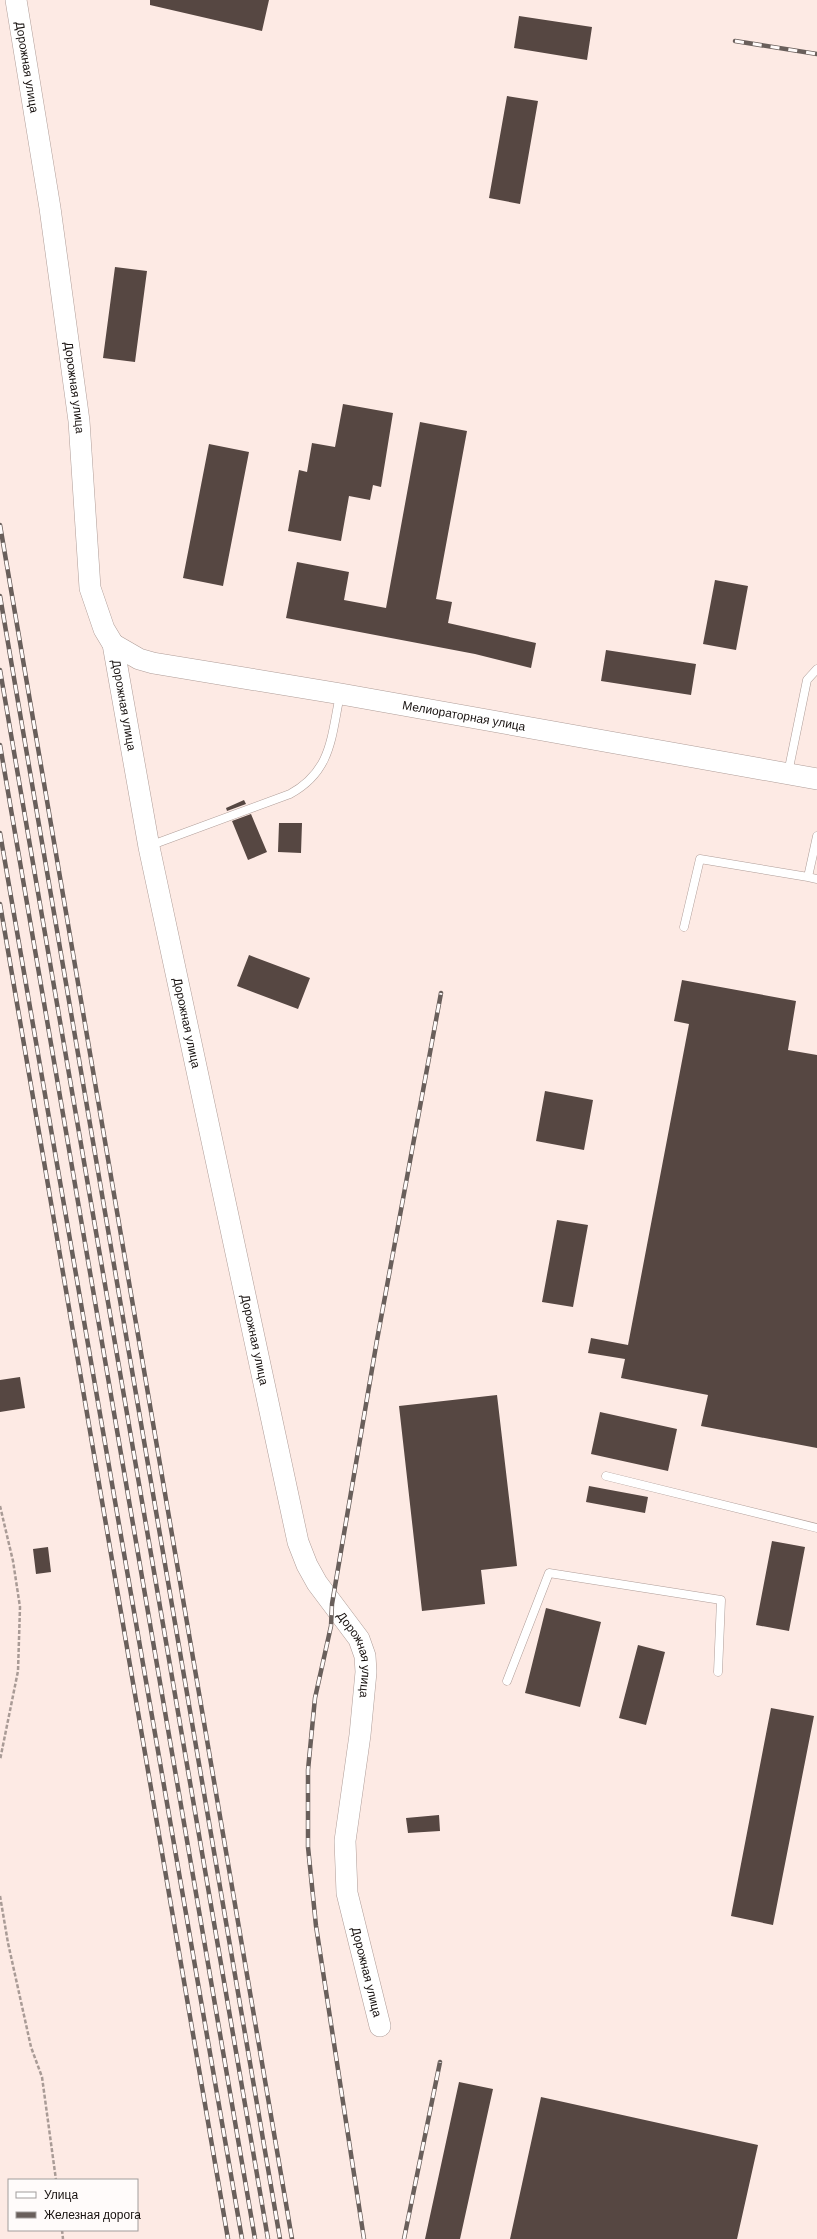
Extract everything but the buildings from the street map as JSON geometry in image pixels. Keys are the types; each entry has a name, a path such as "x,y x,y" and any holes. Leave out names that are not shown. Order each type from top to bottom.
{"street":[{"name":"Дорожная улица","path":"16,0 50,208 79,421 90,588 104,629 114,644 149,847 298,1542 307,1565 317,1583 359,1640 364,1656 366,1672 344,1842 347,1893 380,2026"},
{"name":"Мелиораторная улица","path":"114,644 139,658 153,663 341,694 817,780"}],"lane":[{"path":"788,774 807,680 817,669"},
{"path":"149,847 290,794 307,784 323,762 341,694"},
{"path":"808,877 817,836"},
{"path":"684,926 700,859 817,879"},
{"path":"606,1476 817,1528"},
{"path":"507,1681 549,1572 721,1600 718,1672"}],"path":[{"path":"0,1506 13,1561 20,1607 18,1671 0,1760"},
{"path":"0,1896 8,1943 31,2047 42,2077 56,2179"}],"railway":[{"path":"735,41 817,54"},
{"path":"0,525 292,2239"},
{"path":"0,596 280,2239"},
{"path":"0,670 268,2239"},
{"path":"0,745 255,2239"},
{"path":"0,833 242,2239"},
{"path":"0,904 228,2239"},
{"path":"364,2239 316,1926 308,1847 308,1770 315,1698 331,1626 332,1604 377,1340 441,993"},
{"path":"404,2239 440,2062"}]}
